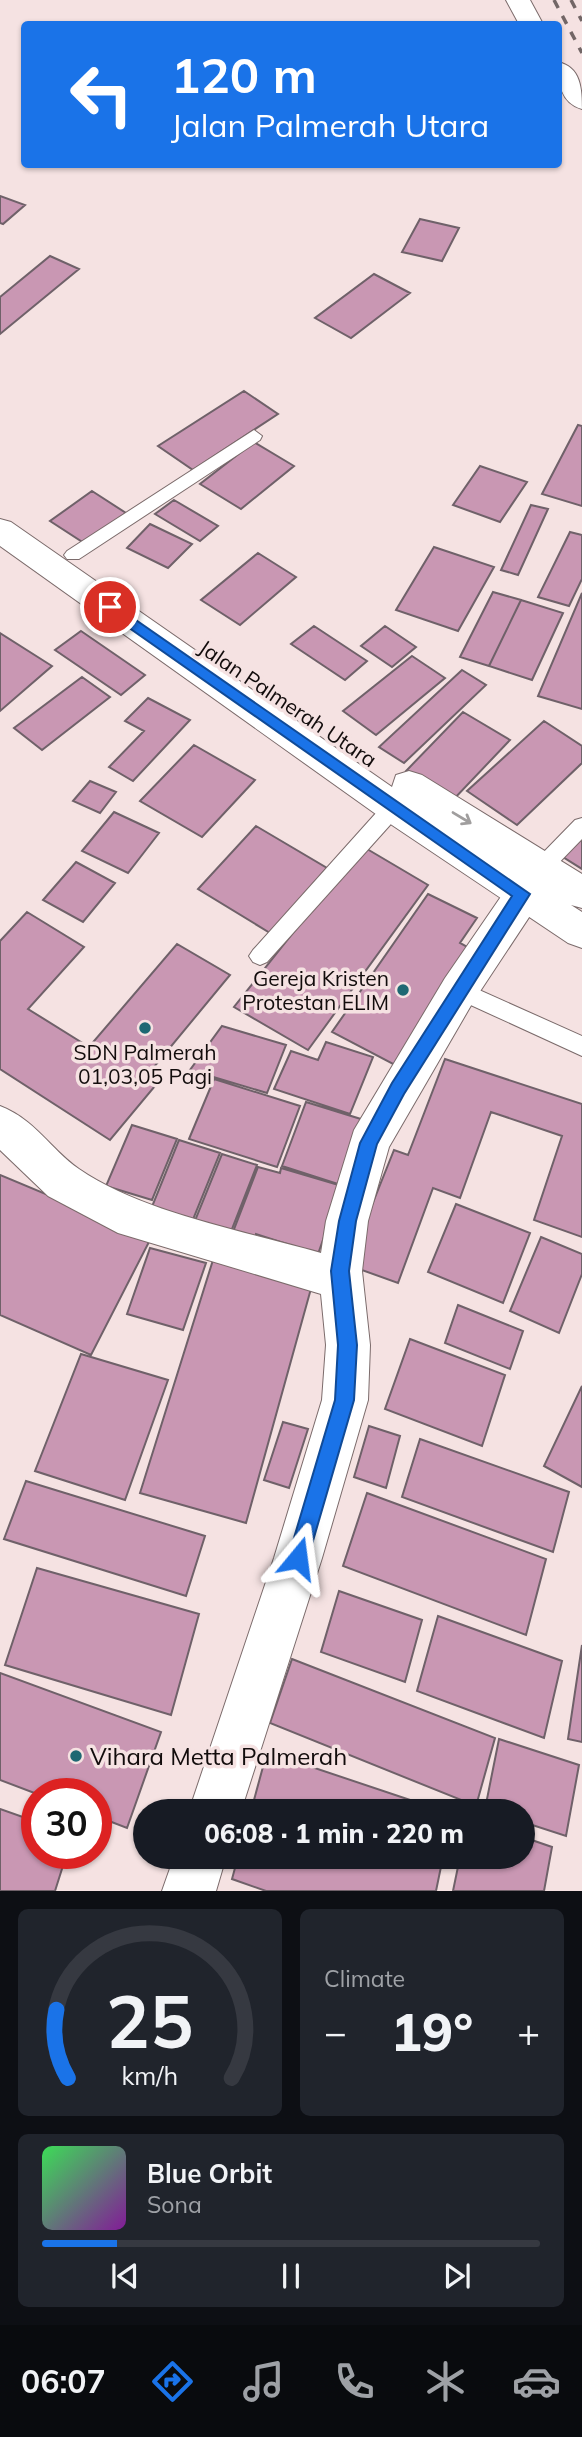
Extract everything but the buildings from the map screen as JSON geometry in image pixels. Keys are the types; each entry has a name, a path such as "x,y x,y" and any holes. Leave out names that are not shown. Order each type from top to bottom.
{"main road":[{"path":"518,0 529,21"},
{"path":"562,74 582,101"},
{"name":"Jalan Palmerah Utara","path":"0,505 60,555 316,738 532,880 582,932"},
{"name":"Jalan Palmerah Utara","path":"0,530 60,555"},
{"path":"219,1799 298,1558 345,1400 348,1345 340,1279 347,1221 369,1143 398,1088 532,880"},
{"name":"Jalan Palmerah Utara","path":"532,880 582,893"},
{"path":"0,1125 31,1149 63,1182 133,1219 340,1279"},
{"path":"188,1891 196,1869"}],"lane":[{"path":"60,555 254,436"},
{"path":"260,956 403,797"},
{"path":"532,880 582,826"},
{"path":"459,990 582,1046"}],"railway":[{"path":"554,0 582,53"},
{"path":"571,0 582,21"}],"place":[{"name":"Gereja Kristen Protestan ELIM","path":"403,990"},
{"name":"SDN Palmerah 01,03,05 Pagi","path":"145,1028"},
{"name":"Vihara Metta Palmerah","path":"76,1756"}],"route":[{"path":"110,607 393,807 522,894 398,1088 369,1143 347,1221 340,1271 348,1345 345,1400 298,1558"}]}
